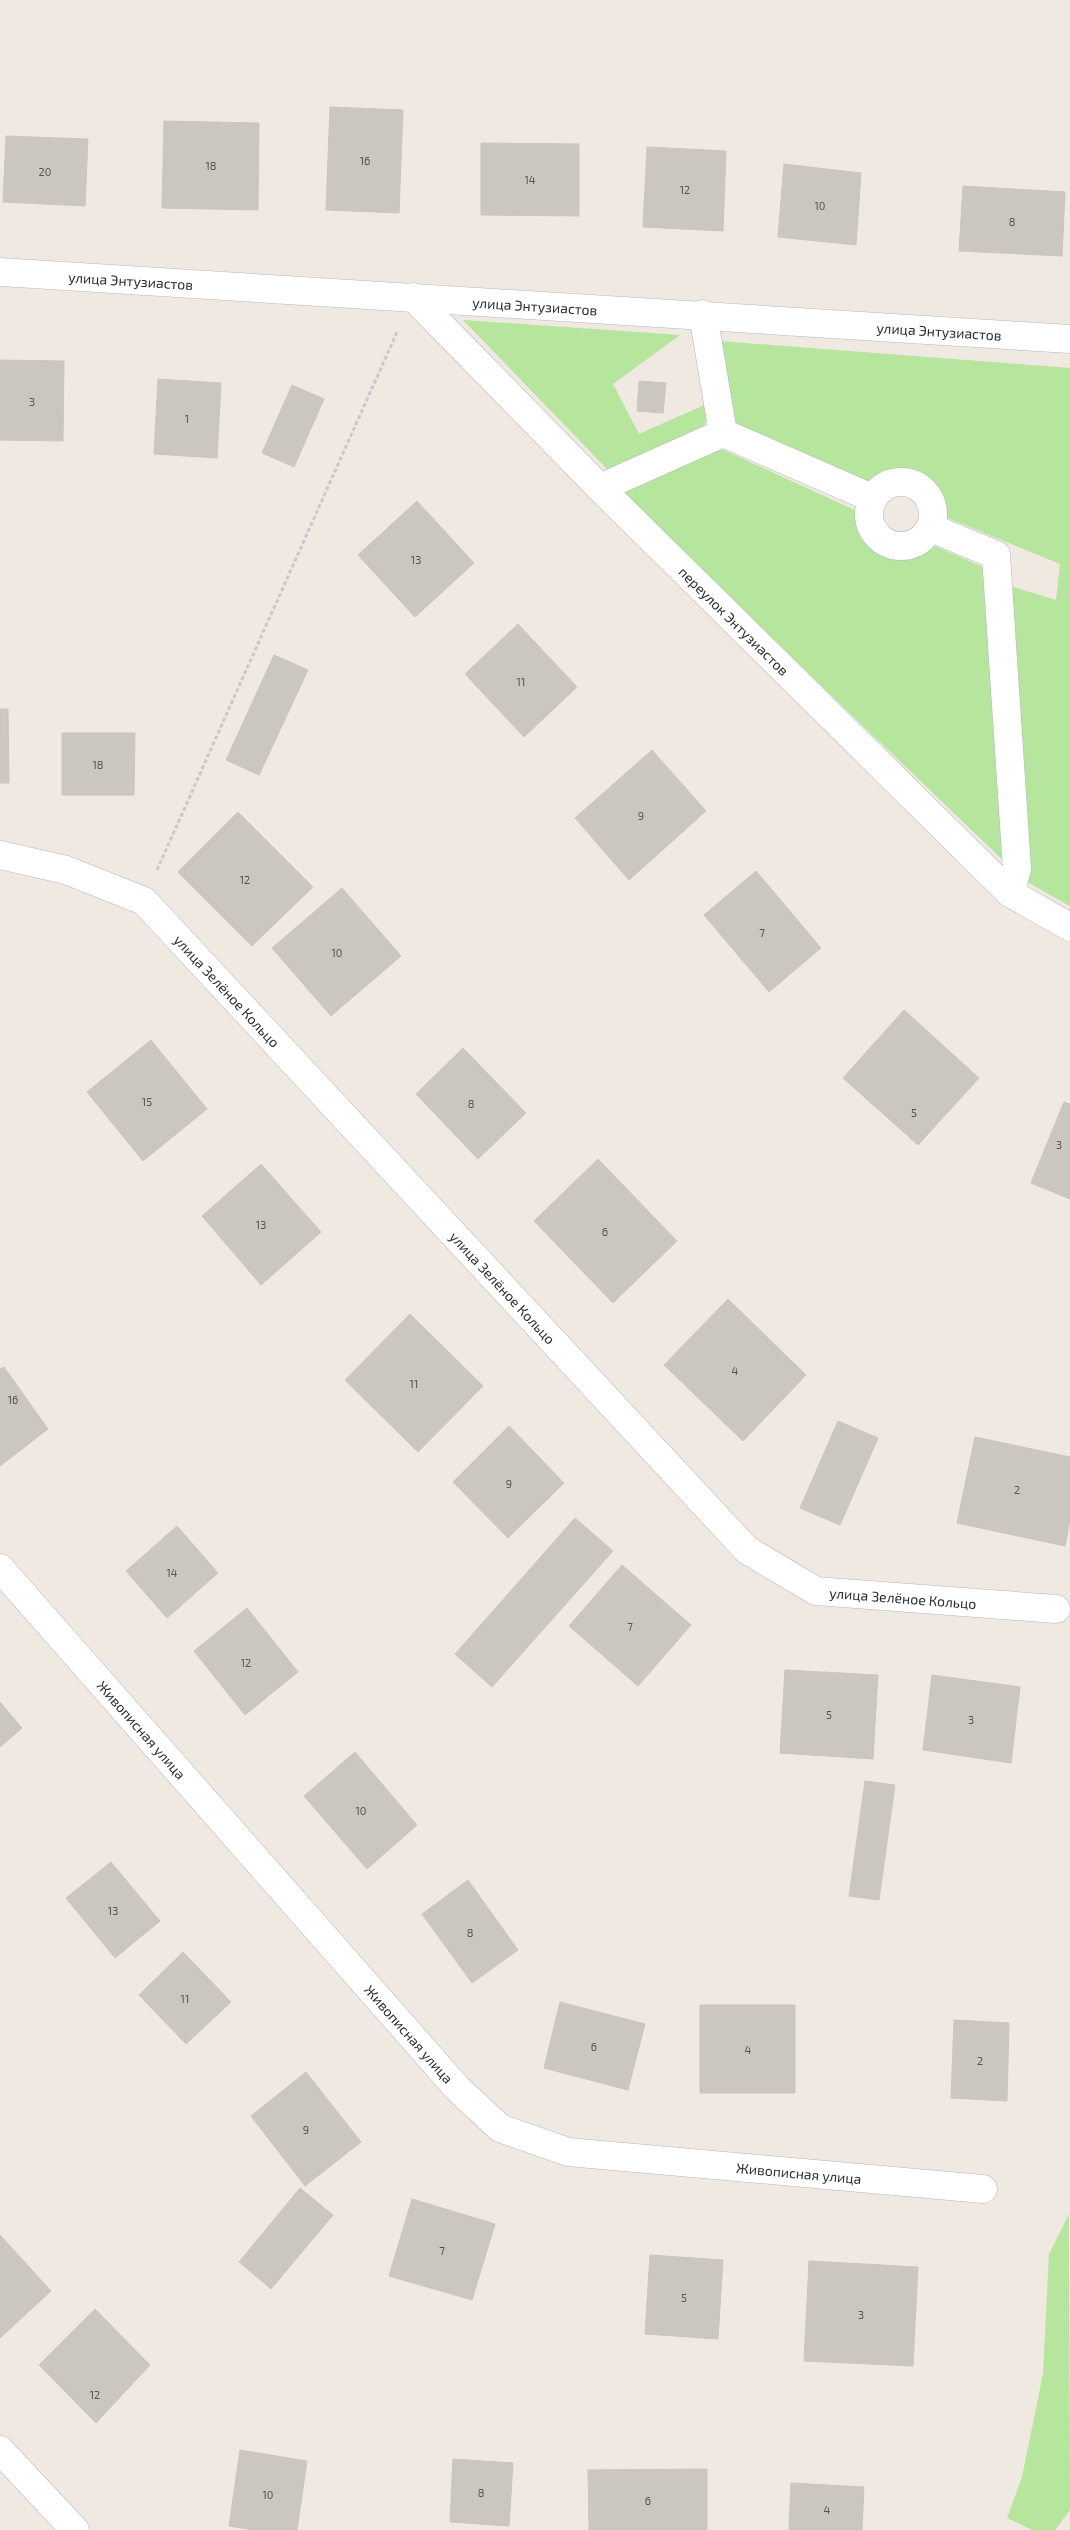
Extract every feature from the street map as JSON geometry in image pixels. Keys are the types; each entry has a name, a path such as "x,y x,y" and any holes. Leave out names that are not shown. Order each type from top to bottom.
{"street":[{"name":"улица Энтузиастов","path":"0,272 703,314 1070,339"},
{"name":"переулок Энтузиастов","path":"413,297 600,488 1010,893 1070,927"},
{"path":"703,314 723,433"},
{"path":"600,488 723,433 872,498"},
{"path":"906,482 924,491 933,509 931,528 919,542 903,547 886,543 873,532 868,516 872,498 887,485 906,482"},
{"path":"931,528 996,555 1018,869 1010,893"},
{"name":"улица Зелёное Кольцо","path":"0,855 66,870 144,900 747,1550 816,1591 1056,1609"},
{"name":"Живописная улица","path":"0,1568 458,2089 500,2128 568,2152 984,2189"},
{"path":"0,2450 75,2530"}],"path":[{"path":"144,900 413,297"}],"green space":[{"path":"463,320 680,335 613,384 639,434 709,403 703,434 609,471"},
{"path":"719,341 1070,368 1070,906 1027,882 1004,584 1056,600 1060,564 940,515 939,498 924,481 903,475 878,481 868,487 734,426"},
{"path":"715,446 859,512 864,536 883,551 905,557 930,544 983,567 1009,866 618,491"},
{"path":"1069,2214 1070,2510 1055,2530 1032,2530 1007,2518 1022,2477 1043,2374 1049,2254"}],"building":[{"path":"330,107 403,110 399,213 326,210"},
{"path":"164,121 259,123 258,210 162,208"},
{"path":"6,136 88,139 85,206 3,202"},
{"path":"481,143 579,144 579,216 481,215"},
{"path":"647,147 726,151 723,231 643,227"},
{"path":"784,164 861,173 856,245 778,237"},
{"path":"963,186 1065,192 1062,256 959,251"},
{"path":"0,360 64,361 63,441 0,440"},
{"path":"158,379 221,383 217,458 154,454"},
{"path":"639,381 666,383 663,413 637,411"},
{"path":"292,385 324,399 294,467 262,453"},
{"path":"417,501 474,563 415,617 358,555"},
{"path":"518,624 577,687 524,737 465,674"},
{"path":"274,655 308,670 259,775 226,760"},
{"path":"0,709 8,709 9,783 0,783"},
{"path":"62,733 135,733 134,795 62,795"},
{"path":"652,750 706,811 629,880 575,818"},
{"path":"238,812 313,887 252,946 178,872"},
{"path":"756,871 821,948 769,992 704,915"},
{"path":"342,888 401,956 331,1016 272,948"},
{"path":"904,1010 979,1078 918,1145 843,1078"},
{"path":"151,1040 207,1109 143,1161 87,1092"},
{"path":"463,1048 526,1113 478,1159 416,1094"},
{"path":"1064,1102 1070,1104 1070,1199 1031,1183"},
{"path":"598,1159 677,1241 613,1303 534,1221"},
{"path":"261,1164 321,1232 261,1285 202,1216"},
{"path":"728,1299 806,1375 743,1441 664,1365"},
{"path":"410,1314 483,1386 418,1452 345,1380"},
{"path":"4,1367 48,1429 0,1466 0,1369"},
{"path":"838,1421 878,1438 840,1525 800,1508"},
{"path":"509,1426 564,1483 508,1538 453,1482"},
{"path":"975,1437 1070,1457 1070,1521 1065,1546 957,1523"},
{"path":"575,1518 613,1551 492,1687 455,1654"},
{"path":"177,1526 218,1573 167,1618 126,1571"},
{"path":"622,1565 691,1625 638,1686 569,1626"},
{"path":"247,1608 298,1672 245,1715 194,1651"},
{"path":"785,1670 878,1675 873,1759 780,1753"},
{"path":"932,1675 1020,1687 1011,1763 923,1750"},
{"path":"0,1702 22,1728 0,1747"},
{"path":"355,1752 417,1825 367,1869 304,1796"},
{"path":"865,1781 895,1785 879,1900 849,1896"},
{"path":"111,1862 160,1921 115,1958 66,1898"},
{"path":"468,1880 518,1950 472,1983 422,1914"},
{"path":"183,1952 231,2002 186,2044 139,1995"},
{"path":"560,2002 645,2024 628,2090 544,2068"},
{"path":"700,2005 795,2005 795,2093 700,2093"},
{"path":"954,2020 1009,2023 1007,2101 951,2098"},
{"path":"306,2072 361,2142 305,2186 251,2116"},
{"path":"300,2188 333,2215 271,2289 239,2262"},
{"path":"412,2199 495,2224 472,2300 389,2276"},
{"path":"0,2235 51,2291 0,2338"},
{"path":"650,2255 723,2260 718,2339 645,2334"},
{"path":"809,2261 918,2267 913,2366 804,2361"},
{"path":"95,2309 150,2365 96,2423 39,2365"},
{"path":"240,2450 307,2461 297,2530 254,2530 229,2526"},
{"path":"453,2459 513,2463 509,2526 450,2522"},
{"path":"707,2469 707,2530 589,2530 588,2470"},
{"path":"791,2483 864,2487 862,2530 789,2530"}]}
